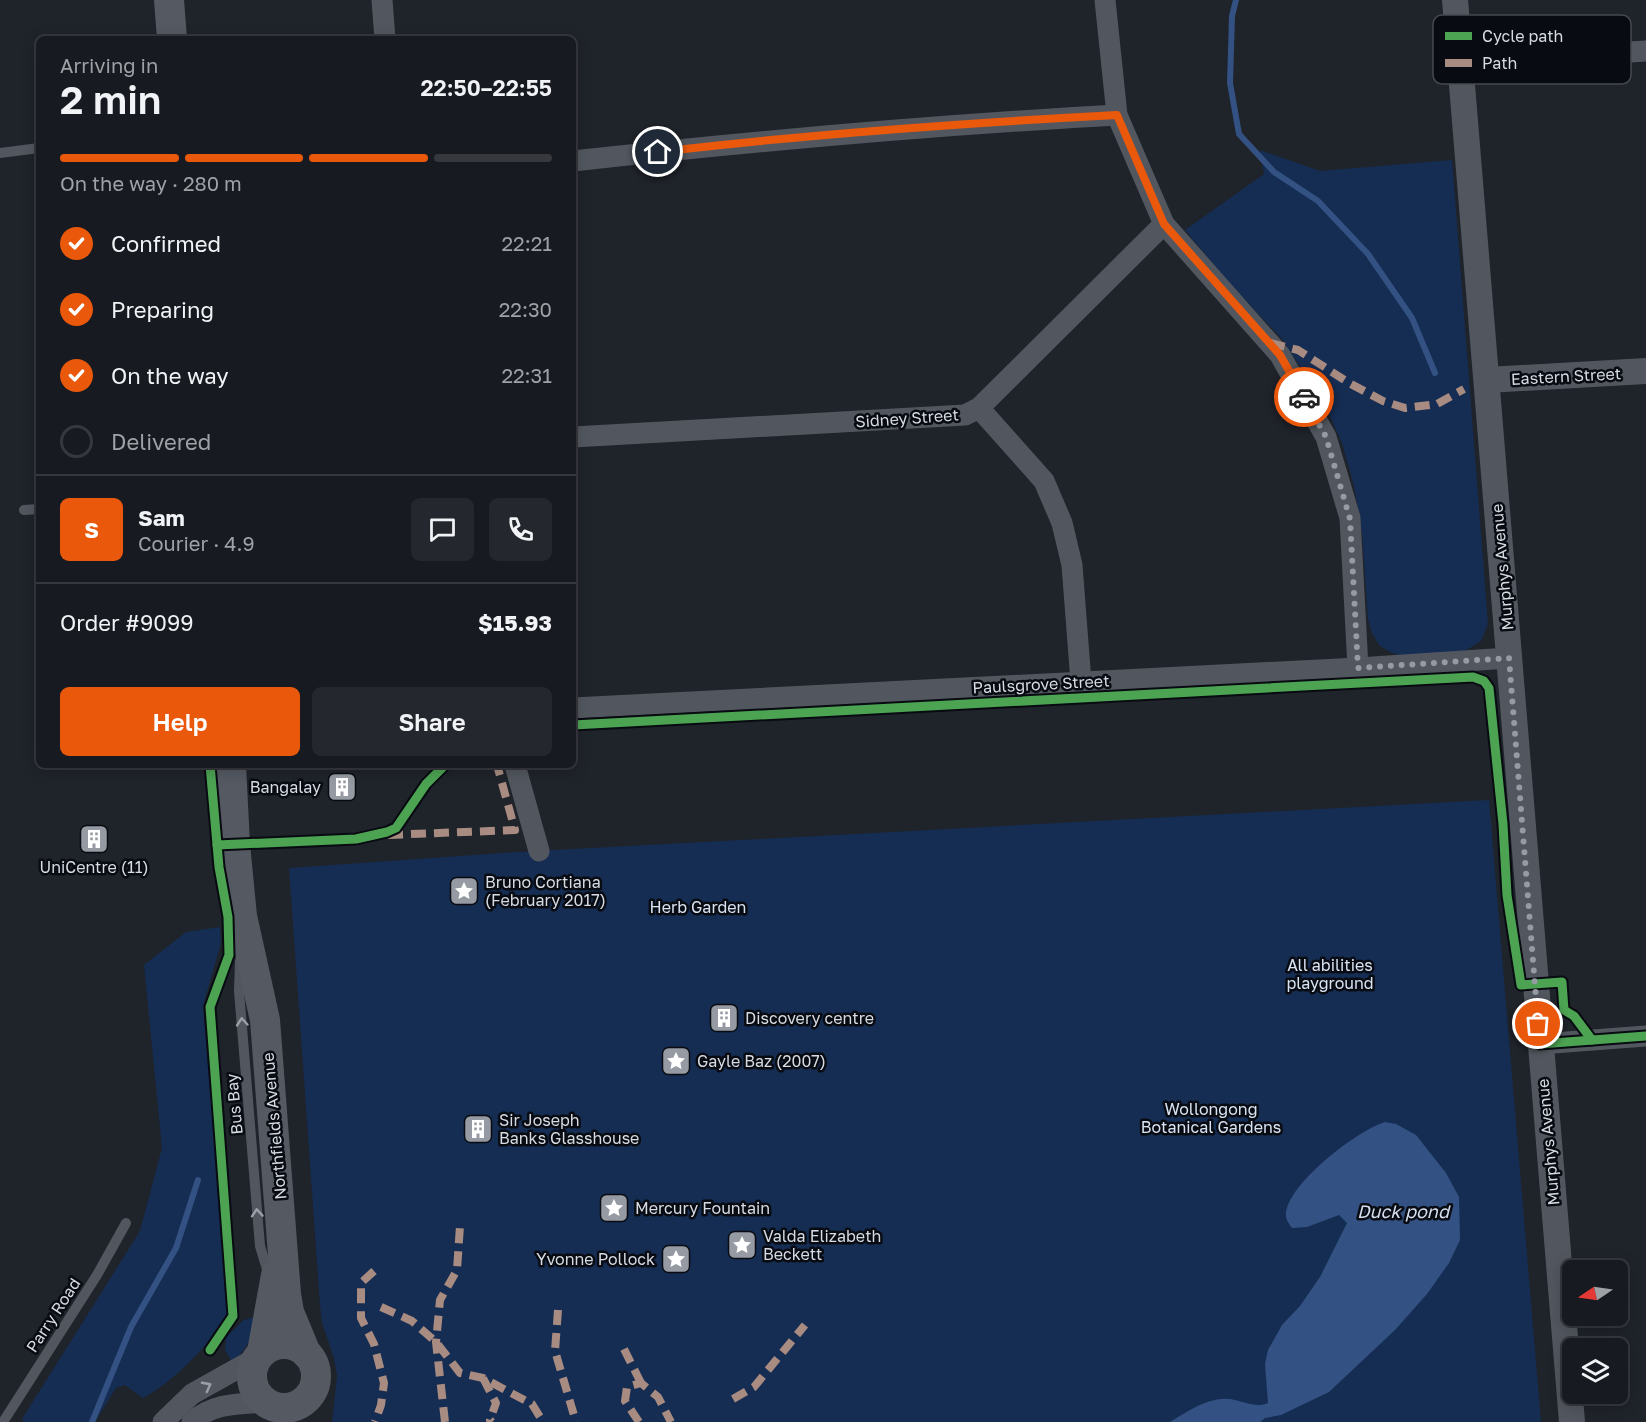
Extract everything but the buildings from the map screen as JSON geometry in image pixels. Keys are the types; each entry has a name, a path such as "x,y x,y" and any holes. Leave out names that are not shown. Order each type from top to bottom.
{"main road":[{"path":"169,0 172,36"},
{"path":"186,0 188,36"},
{"name":"Northfields Avenue","path":"231,768 242,916 265,1020 289,1312 306,1353"},
{"name":"Northfields Avenue","path":"245,768 268,981 265,1020"},
{"name":"Northfields Avenue","path":"260,1354 283,1233"},
{"path":"276,1344 300,1348 306,1353 312,1360 316,1376 309,1408 300,1404 270,1410 254,1389 252,1381 254,1365 260,1354 276,1344"}],"street":[{"path":"382,0 385,36"},
{"path":"1105,0 1117,115 1164,224 1280,355 1326,437 1350,519 1358,668"},
{"name":"Murphys Avenue","path":"1455,0 1456,15"},
{"path":"1631,52 1646,51"},
{"name":"Murphys Avenue","path":"1462,84 1572,1422"},
{"path":"576,160 765,140 1117,115"},
{"name":"Sidney Street","path":"576,437 965,415 979,408 1164,224"},
{"name":"Eastern Street","path":"1487,380 1646,371"},
{"path":"979,408 1044,481 1062,523 1072,565 1081,682"},
{"name":"Paulsgrove Street","path":"576,708 1358,668 1509,658"},
{"path":"516,768 539,851"},
{"path":"1540,1044 1646,1036"},
{"path":"163,1422 192,1394 260,1354"},
{"path":"192,1422 200,1414 212,1408 270,1410"}],"lane":[{"path":"0,153 36,148"},
{"path":"24,510 36,509"},
{"name":"Bus Bay","path":"242,916 239,991 259,1235 260,1246 273,1288"},
{"name":"Parry Road","path":"3,1422 97,1275 126,1223"}],"green space":[{"path":"1260,150 1320,171 1452,160 1488,624 1481,641 1465,651 1402,656 1379,645 1368,619 1362,532 1354,486 1342,443 1323,401 1282,339 1230,284 1185,230 1264,174"},
{"name":"Wollongong Botanical Gardens","path":"1489,800 1541,1422 332,1422 337,1376 334,1358 322,1323 320,1305 289,868 518,852"},
{"path":"220,927 221,943 203,1006 229,1316 190,1362 167,1382 143,1398 125,1385 116,1388 95,1422 24,1422 22,1419 140,1231 162,1148 144,965 186,932"},
{"path":"260,1318 246,1347 232,1362 225,1350 226,1337 244,1320"}],"water":[{"name":"Duck pond","path":"1385,1122 1396,1124 1416,1135 1446,1173 1459,1197 1460,1240 1449,1263 1427,1294 1395,1330 1329,1392 1281,1415 1265,1418 1260,1422 1170,1422 1215,1400 1228,1399 1257,1405 1268,1403 1265,1364 1268,1350 1282,1325 1300,1306 1320,1277 1347,1223 1339,1215 1307,1227 1292,1228 1286,1218 1289,1203 1297,1189 1325,1160 1358,1136"}],"waterway":[{"path":"1236,0 1232,16 1230,83 1239,134 1274,172 1318,201 1368,254 1412,318 1435,373"},
{"path":"92,1422 131,1327 176,1248 198,1180"}],"marked path":[{"path":"1270,343 1298,350 1349,383 1383,401 1405,408 1437,404 1464,389"},
{"path":"388,835 515,830 498,768"},
{"path":"445,1422 436,1342 440,1300 457,1270 460,1226"},
{"path":"374,1271 361,1283 361,1318 374,1344 384,1383 381,1405 375,1422"},
{"path":"381,1307 412,1321 436,1342 460,1373 483,1378 532,1404 543,1422"},
{"path":"558,1310 555,1351 576,1422"},
{"path":"733,1399 754,1387 805,1325"},
{"path":"624,1349 641,1383"},
{"path":"483,1378 496,1403 490,1420 492,1422"},
{"path":"639,1422 625,1401 627,1387 641,1383 658,1397 671,1422"}],"cycle path":[{"path":"576,725 1473,677 1484,681 1489,688 1503,824 1507,895 1521,985 1562,982 1564,1010 1574,1016 1592,1040"},
{"path":"210,768 219,867 228,917 229,955 210,1007 233,1316 210,1350"},
{"path":"217,845 356,839 387,832 396,828 426,784 442,768"},
{"path":"1540,1044 1646,1036"}],"way so far":[{"path":"1304,397 1326,437 1350,519 1358,668 1509,658 1538,1024"}],"place":[{"name":"Bangalay","path":"342,787"},
{"name":"UniCentre (11)","path":"94,839"},
{"name":"Bruno Cortiana (February 2017)","path":"464,891"},
{"name":"Discovery centre","path":"724,1018"},
{"name":"Gayle Baz (2007)","path":"676,1061"},
{"name":"Sir Joseph Banks Glasshouse","path":"478,1129"},
{"name":"Mercury Fountain","path":"614,1208"},
{"name":"Valda Elizabeth Beckett","path":"742,1245"},
{"name":"Yvonne Pollock","path":"676,1259"}],"route":[{"path":"658,152 765,140 1117,115 1164,224 1280,355 1304,397"}],"park label":[{"name":"Herb Garden","path":"698,907"},
{"name":"All abilities playground","path":"1330,974"}]}
